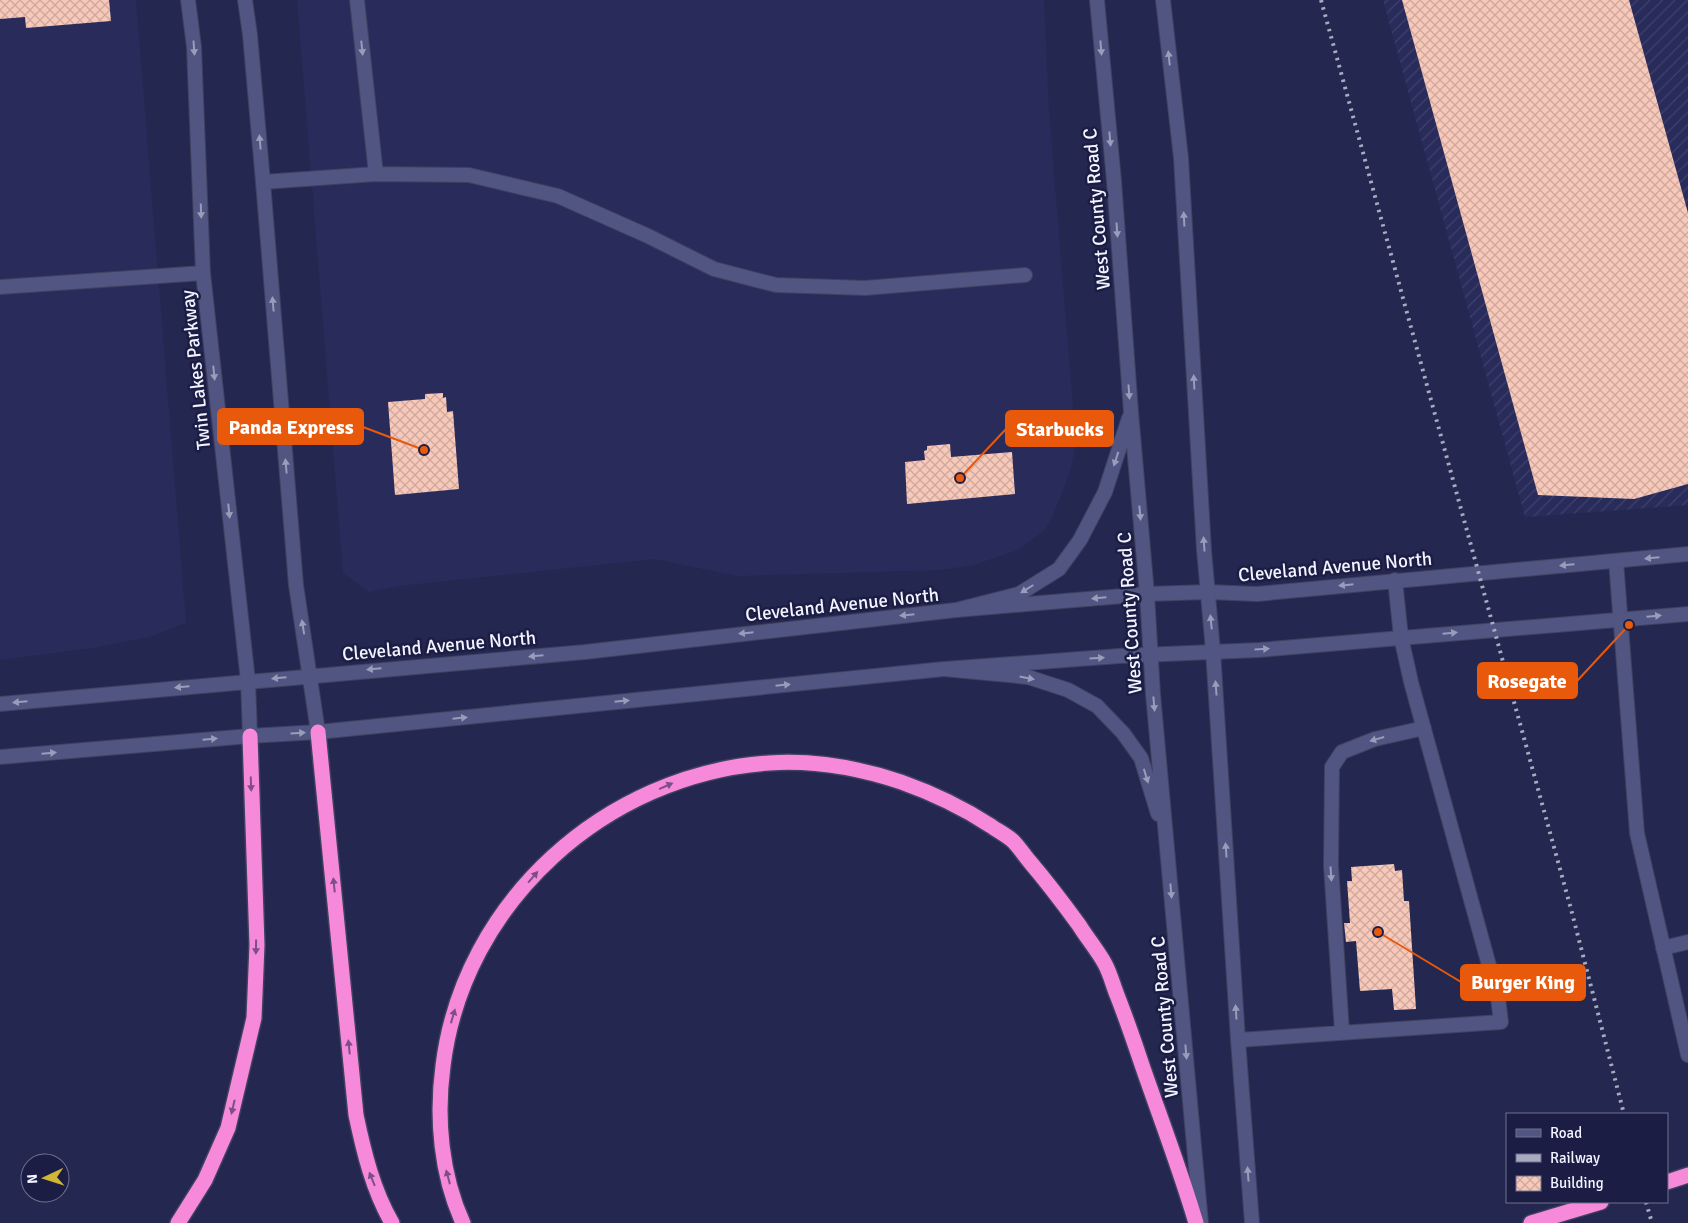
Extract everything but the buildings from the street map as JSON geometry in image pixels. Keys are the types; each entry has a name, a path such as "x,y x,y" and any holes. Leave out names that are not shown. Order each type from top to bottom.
{"highway":[{"path":"318,732 356,1115 367,1165 386,1213 392,1223"},
{"path":"178,1223 205,1180 228,1128 254,1018 257,945 250,736"},
{"path":"463,1223 457,1210 445,1164 442,1140 440,1090 446,1040 459,993 480,948 505,908 540,868 580,833 625,804 682,780 725,768 772,762 824,764 878,774 929,792 974,815 1012,840 1058,895 1106,966 1182,1175 1196,1223"},
{"path":"1668,1182 1688,1175"},
{"path":"1531,1223 1598,1203"}],"street":[{"name":"Twin Lakes Parkway","path":"188,0 194,48 203,273 248,681 250,736"},
{"path":"244,0 250,35 296,585 311,675 318,732"},
{"path":"357,0 376,174"},
{"name":"West County Road C","path":"1097,0 1113,172 1166,842 1201,1223"},
{"path":"1163,0 1180,158 1208,592 1214,651 1238,1040 1252,1223"},
{"path":"263,182 376,174 469,175 558,196 648,236 714,269 776,285 865,288 1026,275"},
{"path":"0,288 203,273"},
{"path":"956,610 1019,594 1059,569 1080,540 1105,492 1131,412"},
{"name":"Cleveland Avenue North","path":"0,704 585,652 956,610 1147,594 1208,592 1257,594 1688,554"},
{"path":"1616,561 1637,833 1688,1055"},
{"path":"1238,1040 1501,1022 1498,998 1401,638 1395,580"},
{"path":"0,757 318,732 944,669 1119,656 1259,650 1688,614"},
{"path":"944,669 1028,677 1068,690 1097,706 1123,733 1141,758 1166,842"},
{"path":"1342,1032 1331,866 1330,805 1332,767 1342,752 1375,739 1424,728"},
{"path":"1664,948 1688,942"}],"shaded area":[{"path":"0,0 136,0 186,623 149,637 92,648 0,660"},
{"path":"297,0 1044,0 1049,112 1076,443 1070,472 1052,518 1044,531 1018,550 974,565 941,570 737,576 654,559 398,586 369,592 343,573"},
{"path":"1383,0 1688,0 1688,505 1525,517"}],"railway":[{"path":"1321,0 1571,909 1624,1113"},
{"path":"1646,1203 1652,1223"}],"place":[{"name":"Panda Express","path":"424,450"},
{"name":"Starbucks","path":"960,478"},
{"name":"Rosegate","path":"1629,625"},
{"name":"Burger King","path":"1378,932"}]}
